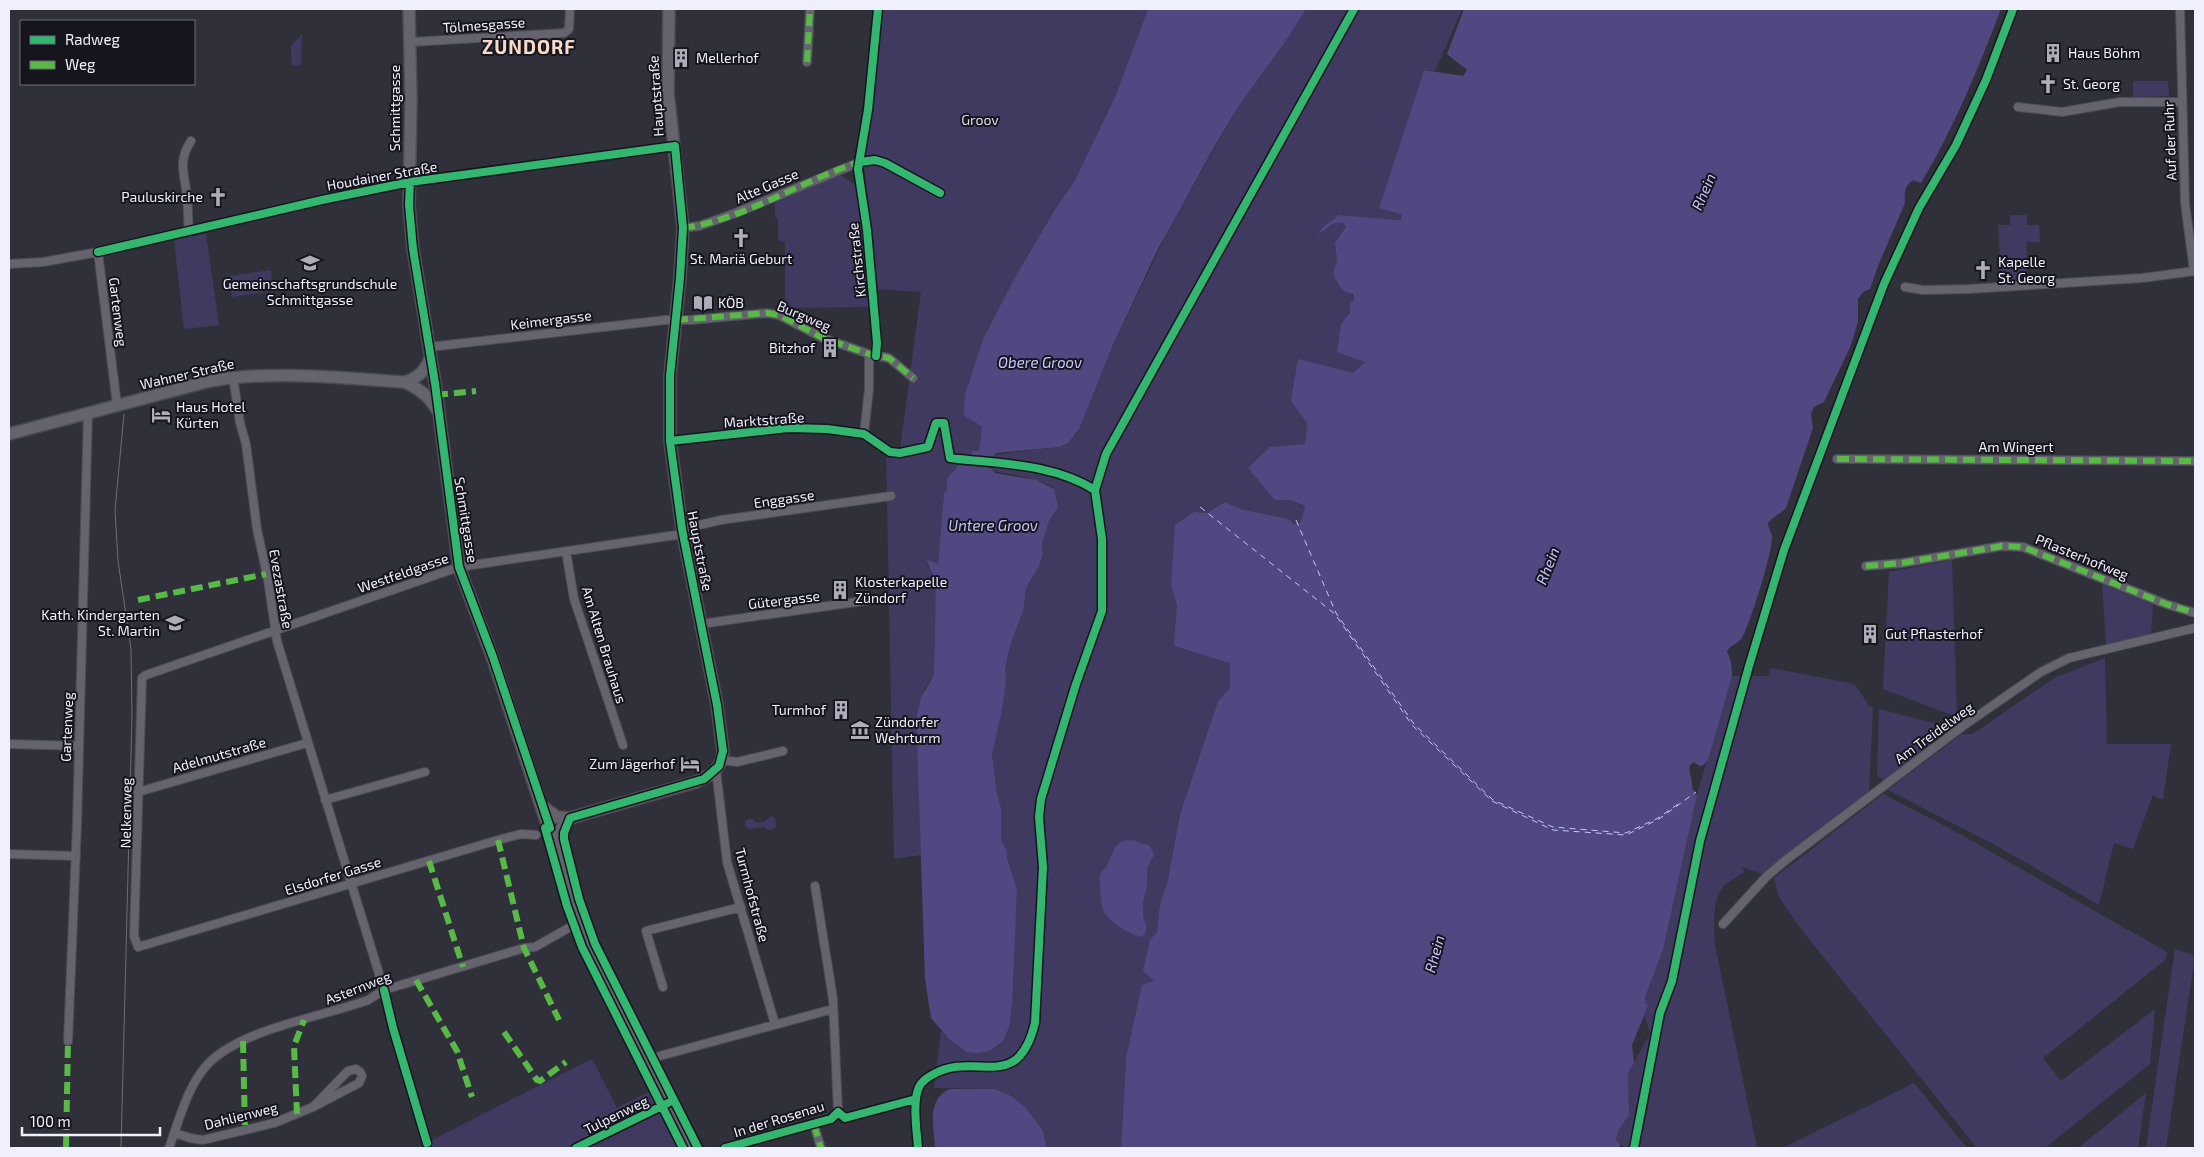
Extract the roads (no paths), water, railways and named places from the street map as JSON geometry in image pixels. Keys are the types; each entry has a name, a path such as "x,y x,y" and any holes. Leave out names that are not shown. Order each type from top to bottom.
{"main road":[{"name":"Schmittgasse","path":"409,9 409,205 413,249 429,346 459,566 493,657 556,848"},
{"name":"Hauptstraße","path":"668,9 668,92 683,228 669,385 670,441 682,531 723,740 719,765"},
{"path":"405,382 419,377 426,368 430,358"},
{"name":"Wahner Straße","path":"9,434 210,380 268,374 405,382 420,390 432,401 438,411"},
{"path":"542,805 556,817 570,818 696,782 710,776 719,765"},
{"path":"570,818 562,828 556,848 579,922 645,1060 691,1148"}],"street":[{"name":"Tölmesgasse","path":"410,42 564,32 569,28 570,9"},
{"path":"806,62 810,9"},
{"name":"Auf der Ruhr","path":"2180,9 2185,203 2195,271"},
{"path":"2018,107 2062,112 2120,102 2181,102"},
{"path":"189,232 187,194 183,182 184,152 191,141"},
{"name":"Houdainer Straße","path":"9,264 42,262 98,252 313,202 410,182 675,146"},
{"name":"Alte Gasse","path":"683,228 699,226 733,214 860,162"},
{"name":"Kirchstraße","path":"860,162 858,169 867,230 877,343 873,355 868,389 864,434"},
{"name":"Gartenweg","path":"98,252 116,405"},
{"path":"1905,287 1923,290 1988,288 2142,278 2195,271"},
{"name":"Burgweg","path":"676,320 767,313 779,315 823,338 873,355 889,358 913,378"},
{"name":"Keimergasse","path":"429,346 676,320"},
{"name":"Evezastraße","path":"234,377 240,423 246,444 257,529 277,641 287,677 295,694 307,742 384,990"},
{"name":"Gartenweg","path":"68,1042 76,856 88,413"},
{"name":"Marktstraße","path":"670,441 788,428 826,429 864,434 885,449 900,453"},
{"name":"Am Wingert","path":"1837,459 2195,461"},
{"name":"Enggasse","path":"682,531 722,520 891,496"},
{"name":"Westfeldgasse","path":"142,678 459,566 626,542 682,531"},
{"name":"Pflasterhofweg","path":"1866,566 1902,563 2002,546 2023,547 2151,598 2195,613"},
{"name":"Am Alten Brauhaus","path":"566,551 574,599 623,745"},
{"name":"Gütergasse","path":"701,624 870,600"},
{"name":"Am Treidelweg","path":"1723,924 1766,877 1786,860 1963,726 2041,672 2069,658 2195,628"},
{"name":"Nelkenweg","path":"138,947 134,936 142,678"},
{"name":"Adelmutstraße","path":"138,792 307,742"},
{"path":"9,744 79,746"},
{"path":"719,765 783,751"},
{"name":"Turmhofstraße","path":"719,765 727,862 775,1024"},
{"path":"325,800 424,772"},
{"name":"Elsdorfer Gasse","path":"138,947 521,834 536,835"},
{"path":"9,854 76,856"},
{"name":"In der Rosenau","path":"725,1148 814,1125 831,1119 838,1112 833,1008 815,886"},
{"path":"663,987 646,931 741,907"},
{"name":"Asternweg","path":"170,1148 191,1089 207,1065 227,1050 257,1034 368,1000 384,990 524,948 535,947 579,922"},
{"path":"645,1060 833,1008"},
{"name":"Dahlienweg","path":"175,1133 203,1140 274,1123 313,1108 359,1083 362,1076 360,1072 353,1069 348,1071 313,1108"},
{"name":"Tulpenweg","path":"576,1148 667,1103"},
{"name":"In der Rosenau","path":"814,1125 821,1148"}],"water":[{"name":"Obere Groov","path":"1148,9 1306,9 1288,38 1238,107 1157,251 1113,345 1079,429 1068,443 1059,447 997,453 991,457 971,455 972,451 979,451 982,426 964,416 965,394 983,339 1014,279 1057,206 1074,182 1115,97"},
{"name":"Rhein","path":"1464,9 2001,9 1955,120 1933,162 1921,183 1913,180 1906,188 1905,203 1870,289 1863,292 1858,299 1858,322 1851,345 1824,402 1814,407 1811,414 1813,428 1786,508 1768,523 1772,537 1769,557 1747,628 1739,641 1727,651 1731,662 1732,676 1708,760 1704,765 1700,766 1694,762 1690,765 1692,788 1697,795 1663,950 1645,997 1645,1002 1648,1006 1632,1045 1634,1063 1628,1073 1629,1115 1618,1131 1616,1140 1620,1148 1121,1148 1126,1058 1142,985 1154,981 1143,971 1150,940 1157,932 1160,904 1168,879 1180,814 1218,701 1230,688 1230,663 1174,646 1177,605 1171,586 1175,525 1194,512 1207,513 1225,502 1240,509 1289,519 1294,524 1301,522 1305,506 1291,500 1275,500 1248,468 1270,447 1305,444 1307,423 1291,401 1298,359 1353,373 1365,362 1337,352 1341,324 1350,312 1350,303 1354,300 1353,294 1343,290 1333,273 1337,260 1335,243 1346,227 1343,223 1334,223 1318,235 1322,228 1339,215 1401,220 1402,215 1379,208 1424,70 1463,76 1467,70 1447,54"},
{"name":"Untere Groov","path":"958,465 990,468 995,473 1036,480 1054,489 1058,507 1049,521 1042,544 1043,554 1038,568 1026,588 1024,608 1010,646 1005,670 1006,680 1002,710 992,754 1001,808 1001,840 1007,850 1007,858 1017,889 1012,1003 1009,1027 1003,1041 990,1051 976,1053 966,1052 949,1039 931,1018 925,979 917,738 917,715 921,697 934,675 936,582 926,559 938,564 944,493 947,490 948,478"},
{"path":"1132,840 1150,846 1154,855 1147,868 1147,886 1143,902 1143,917 1147,927 1145,934 1140,937 1129,933 1108,917 1102,906 1100,890 1101,872 1115,848 1121,842"},
{"path":"950,1089 995,1089 1011,1096 1025,1107 1043,1131 1047,1148 935,1148 934,1107 937,1099"}],"tram line":[{"path":"121,1148 132,716 131,649 118,561 115,510 124,414"}],"place":[{"name":"Haus Böhm","path":"2053,53"},
{"name":"Mellerhof","path":"681,58"},
{"name":"St. Georg","path":"2048,84"},
{"name":"Pauluskirche","path":"218,197"},
{"name":"St. Mariä Geburt","path":"741,238"},
{"name":"Gemeinschaftsgrundschule Schmittgasse","path":"310,263"},
{"name":"Kapelle St. Georg","path":"1983,270"},
{"name":"KÖB","path":"703,303"},
{"name":"Bitzhof","path":"830,348"},
{"name":"Haus Hotel Kürten","path":"161,415"},
{"name":"Klosterkapelle Zündorf","path":"840,590"},
{"name":"Kath. Kindergarten St. Martin","path":"175,623"},
{"name":"Gut Pflasterhof","path":"1870,634"},
{"name":"Turmhof","path":"841,710"},
{"name":"Zündorfer Wehrturm","path":"860,730"},
{"name":"Zum Jägerhof","path":"690,764"}],"district":[{"name":"ZÜNDORF","path":"529,47"}],"park label":[{"name":"Groov","path":"980,120"}]}
